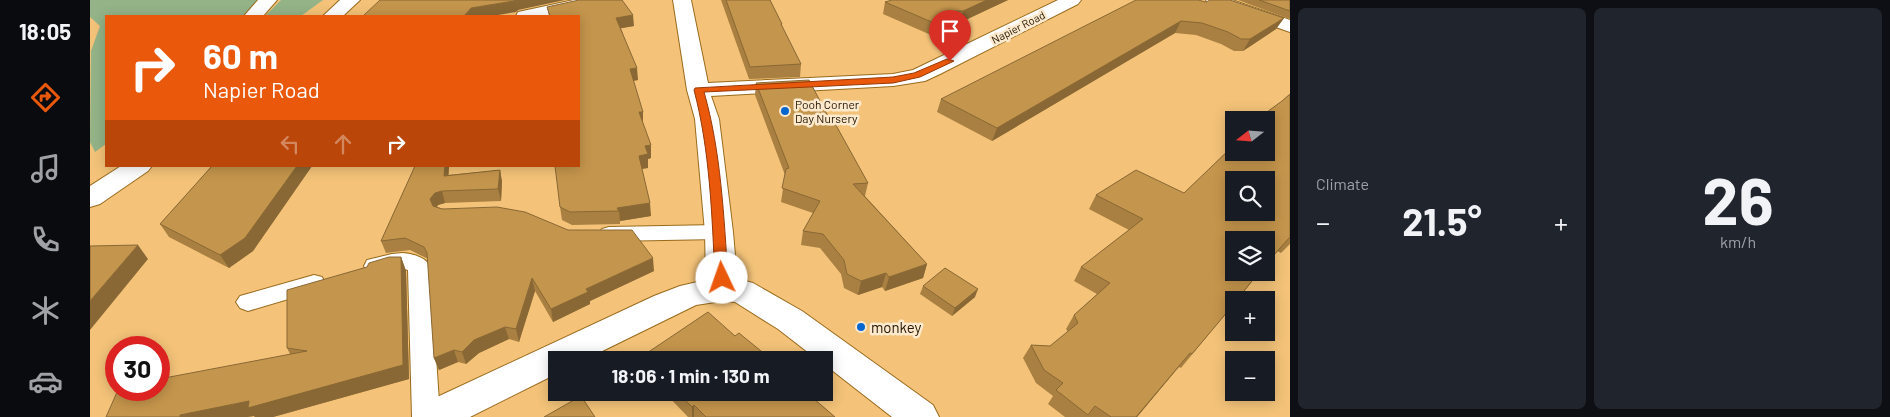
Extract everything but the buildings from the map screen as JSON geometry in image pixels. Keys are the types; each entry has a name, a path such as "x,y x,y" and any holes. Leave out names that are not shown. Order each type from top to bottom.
{"street":[{"path":"254,15 268,0"},
{"path":"333,15 352,0"},
{"path":"530,15 599,0"},
{"path":"682,0 698,90 707,119 719,232 722,289"},
{"name":"Napier Road","path":"698,90 893,80 917,76 1072,0"},
{"path":"1215,0 1290,26"},
{"path":"90,198 137,167"},
{"path":"433,417 665,305 691,294 722,289 742,291 790,320 920,417"}],"lane":[{"path":"590,234 719,232"},
{"path":"248,302 394,260 410,260 419,266 426,417"}],"green space":[{"path":"90,0 261,0 246,15 105,15 105,145 95,152 90,142 91,51 100,26 90,17"},
{"path":"281,0 323,0 302,15 266,15"}],"place":[{"name":"Pooh Corner Day Nursery","path":"785,111"},
{"name":"monkey","path":"861,327"}],"route":[{"path":"722,278 707,119 698,90 893,80 917,76 950,61"}]}
